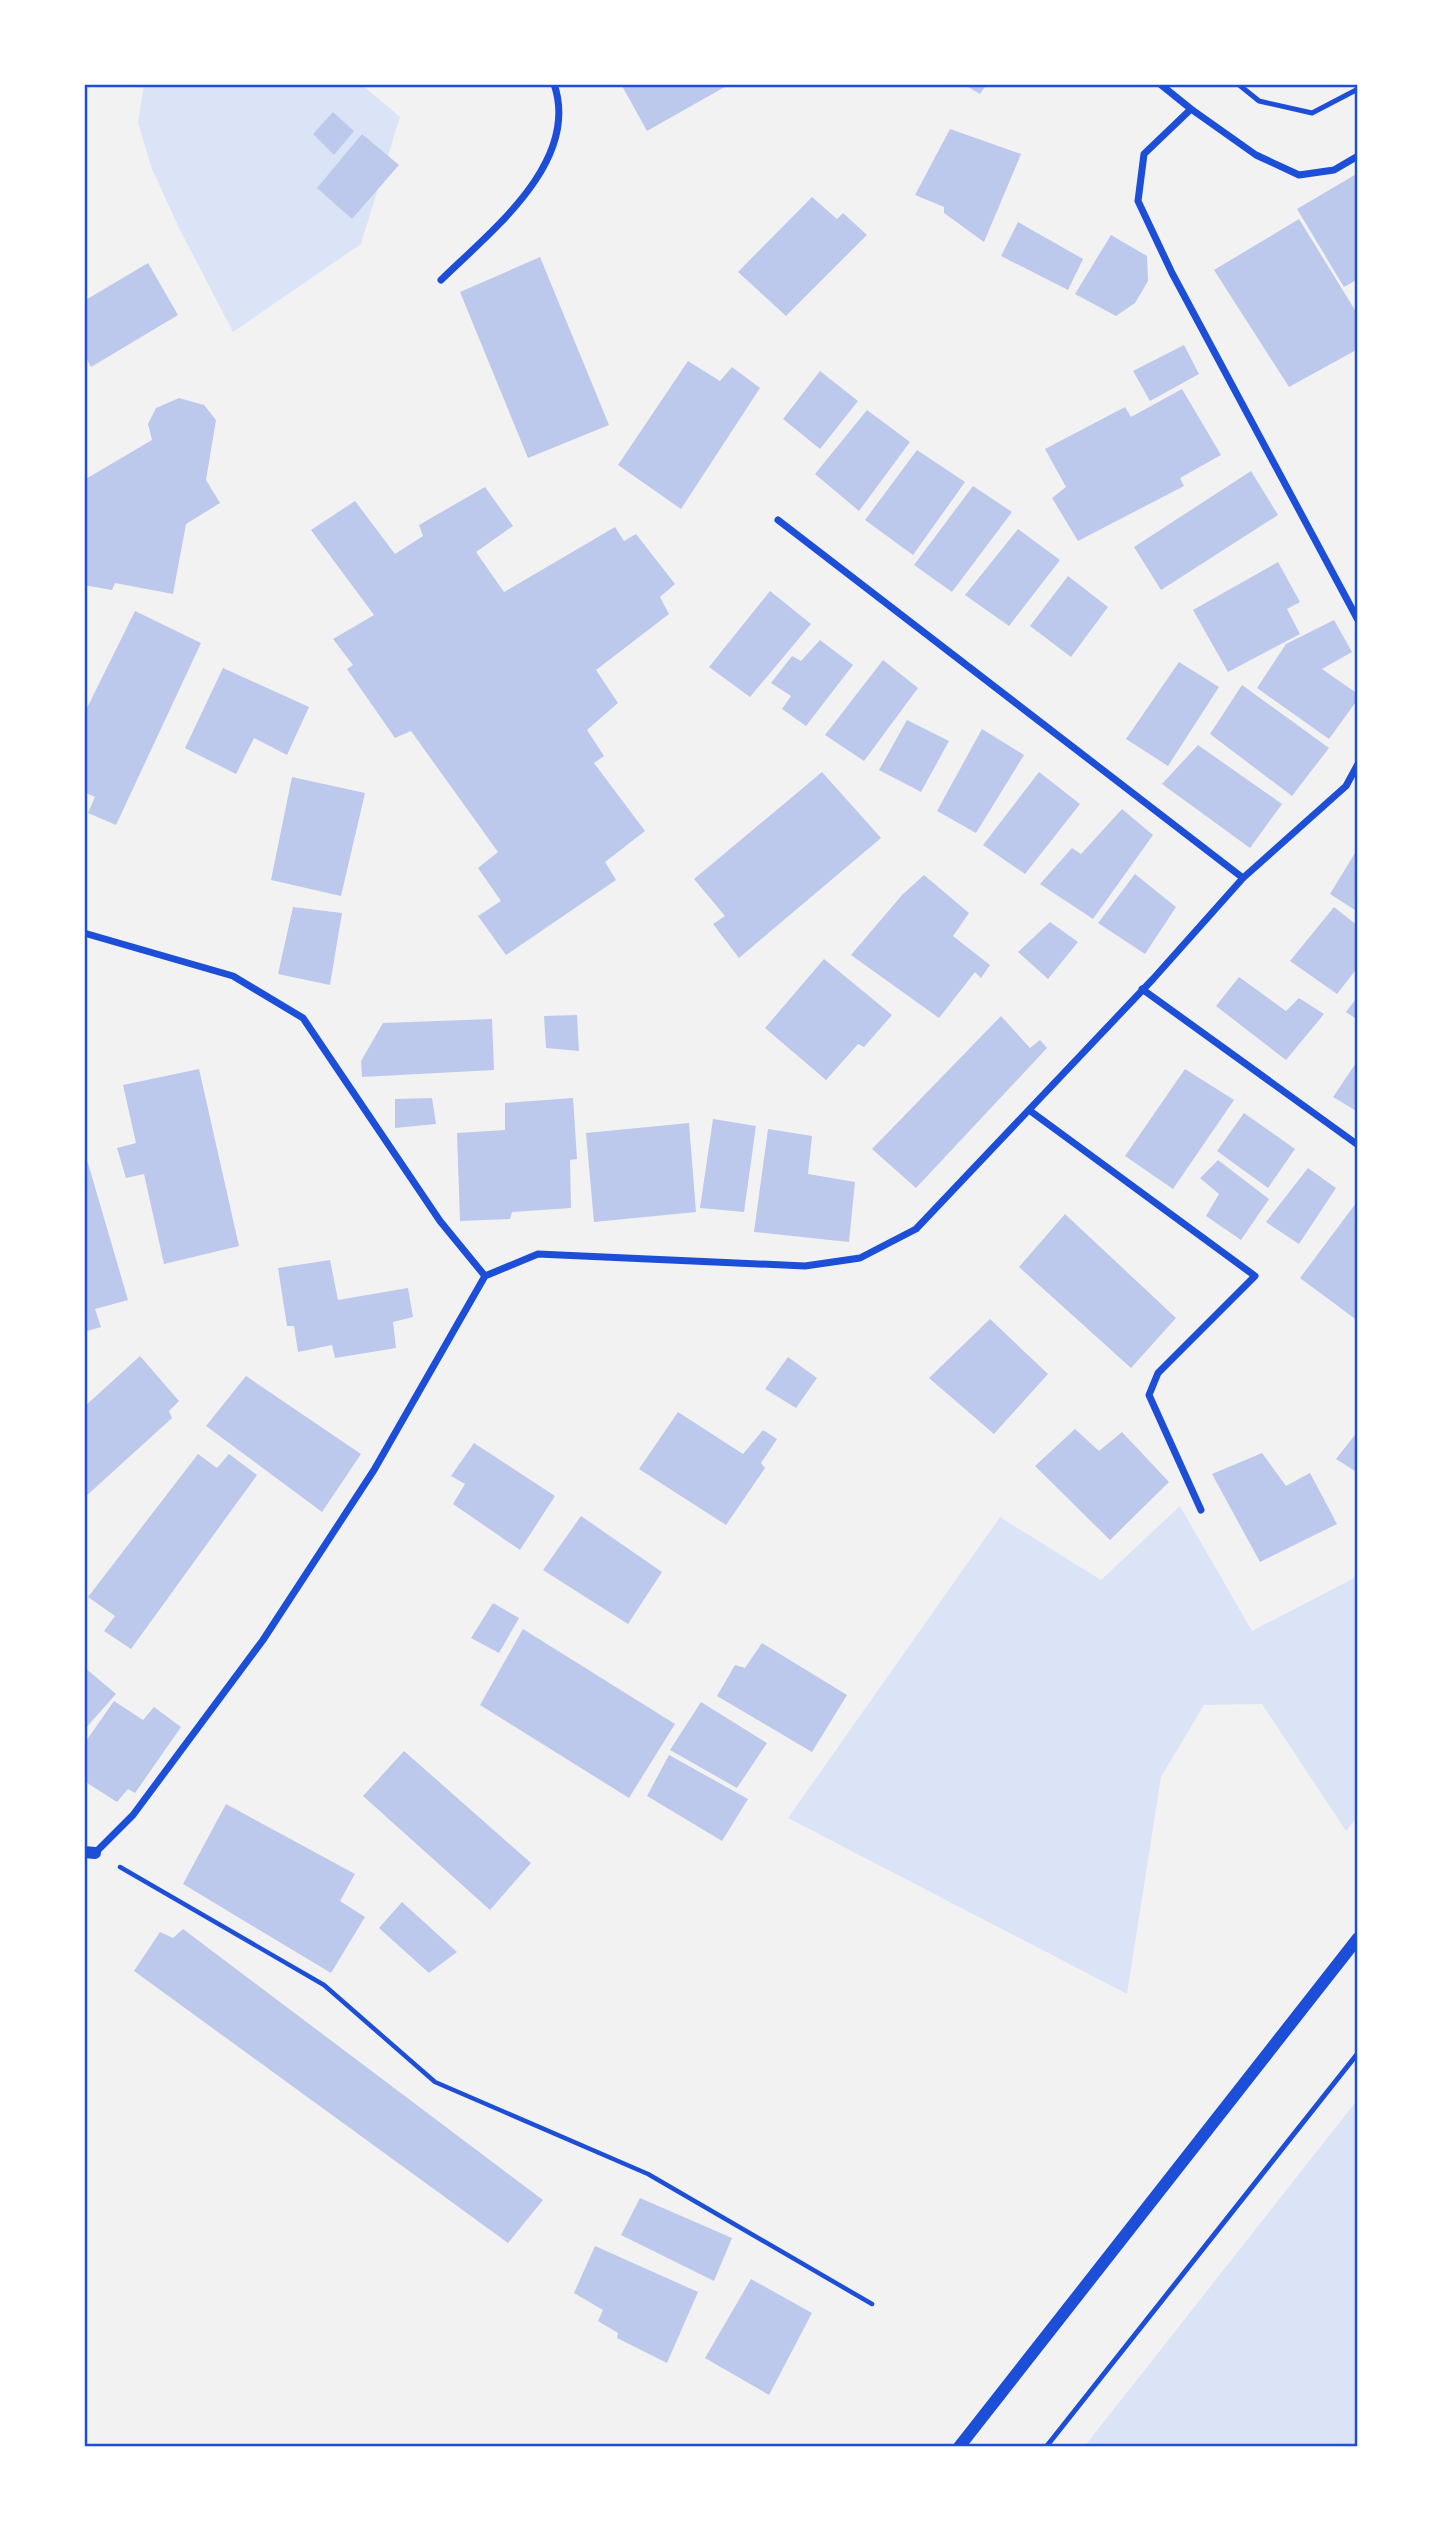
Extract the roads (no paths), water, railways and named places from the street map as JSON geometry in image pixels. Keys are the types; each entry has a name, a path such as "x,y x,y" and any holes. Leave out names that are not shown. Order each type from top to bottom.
{"street":[{"path":"441,280 527,195 557,139 559,99 554,84"},
{"path":"1160,84 1256,155 1299,176 1334,170 1358,156"},
{"path":"1191,109 1144,154 1138,201 1172,273 1358,620"},
{"path":"778,520 1243,878"},
{"path":"90,1852 133,1815 263,1640 374,1470 485,1276 538,1254 805,1266 860,1258 916,1229 1243,878 1346,786 1358,764"},
{"path":"84,933 233,976 303,1018 440,1221 485,1276"},
{"path":"1142,989 1358,1144"},
{"path":"1029,1110 1255,1276 1158,1373 1149,1395 1201,1510"},
{"path":"959,2447 1358,1938"}],"lane":[{"path":"1238,84 1259,101 1312,113 1358,89"},
{"path":"1046,2447 1358,2053"}]}
